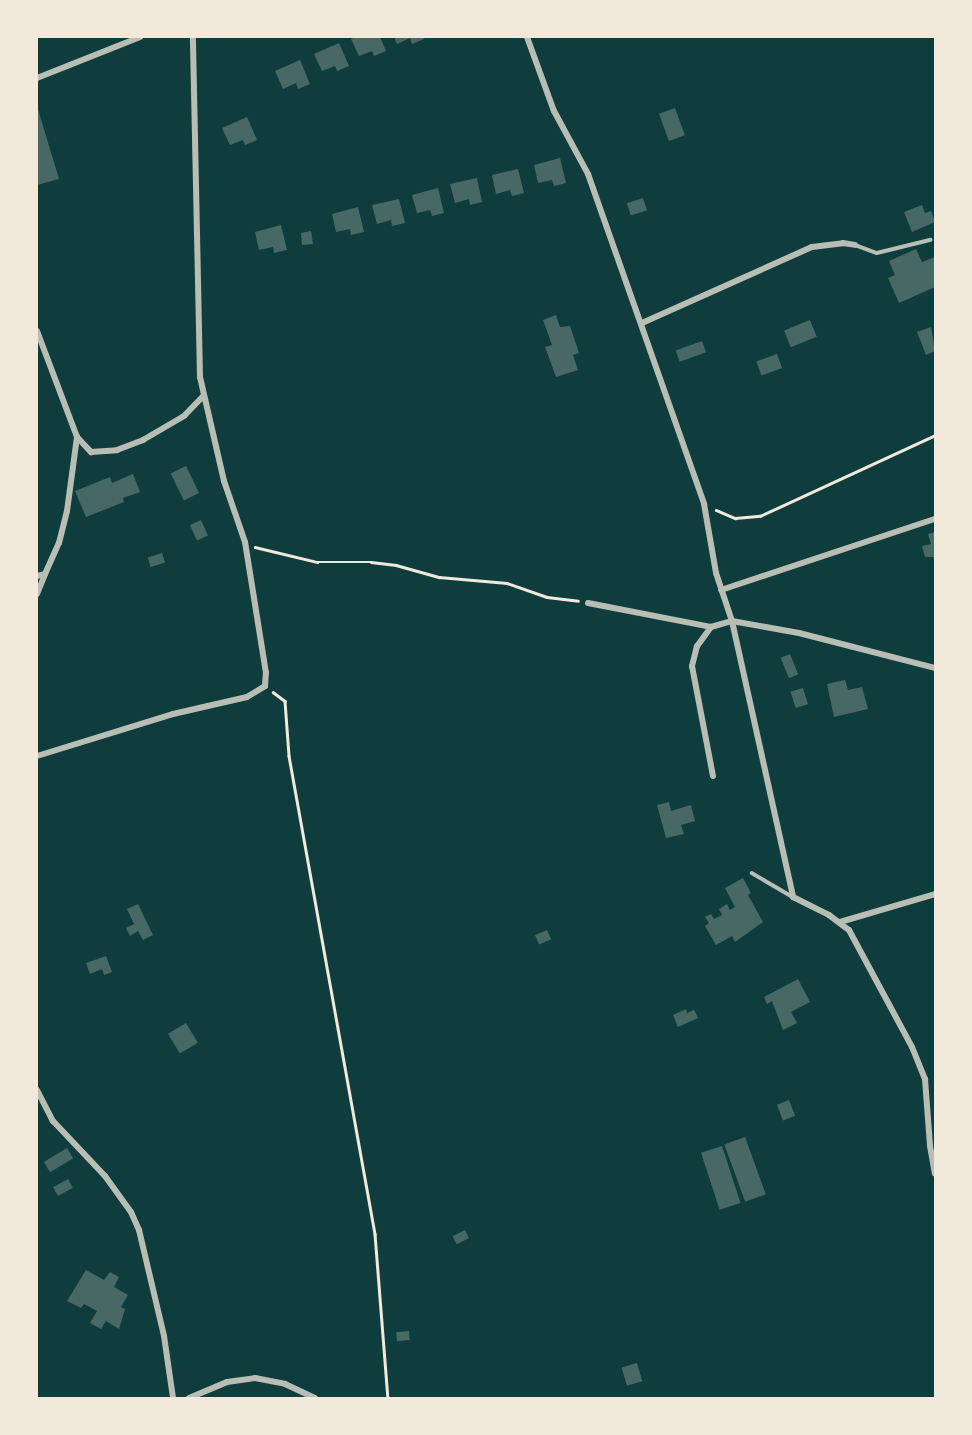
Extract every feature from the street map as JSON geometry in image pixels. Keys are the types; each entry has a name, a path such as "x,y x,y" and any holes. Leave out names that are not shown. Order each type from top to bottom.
{"street":[{"path":"37,78 140,37"},
{"path":"37,756 173,714 247,697 265,685 266,673 245,542 224,481 216,435 203,396 193,37"},
{"path":"527,37 554,111 588,174 704,504 721,590 732,621 793,897 839,922 858,943 920,1065 928,1099 930,1146 935,1174"},
{"path":"642,323 812,247 843,243 855,245"},
{"path":"37,331 77,437 91,452 117,450 164,429 184,416 203,396"},
{"path":"37,594 59,543 67,511 77,437"},
{"path":"721,590 935,519"},
{"path":"37,576 45,574"},
{"path":"588,603 711,628 732,621 799,633 935,668"},
{"path":"711,628 697,646 692,666 713,776"},
{"path":"839,922 935,894"},
{"path":"37,1090 53,1121 105,1176 131,1212 139,1230 164,1336 173,1398"},
{"path":"189,1398 227,1382 255,1378 285,1384 315,1398"}],"lane":[{"path":"855,245 877,253 930,240"},
{"path":"751,873 793,897"}],"path":[{"path":"704,504 734,518 760,516 935,435"},
{"path":"245,542 317,562 397,565 439,578 507,583 547,597 588,603"},
{"path":"265,685 285,701 289,756 375,1234 388,1398"}],"building":[{"path":"380,37 386,51 374,56 372,51 359,56 351,39"},
{"path":"394,37 423,37 424,39 412,44 410,38 397,44"},
{"path":"339,43 349,66 337,71 335,66 322,71 314,54"},
{"path":"300,60 310,84 298,89 296,83 283,89 275,71"},
{"path":"37,106 59,179 37,185"},
{"path":"675,108 685,135 669,141 659,114"},
{"path":"247,117 257,140 245,145 243,140 230,145 222,128"},
{"path":"560,158 566,183 554,186 552,180 538,183 534,165"},
{"path":"518,169 524,193 512,196 510,190 496,194 492,175"},
{"path":"477,178 482,202 470,205 469,199 455,203 450,184"},
{"path":"438,188 444,213 432,216 430,210 417,213 412,195"},
{"path":"643,198 647,210 631,216 627,203"},
{"path":"399,199 405,223 392,226 391,220 377,224 372,205"},
{"path":"922,205 925,213 931,211 935,222 912,232 904,212"},
{"path":"358,207 364,232 351,235 350,229 336,232 332,214"},
{"path":"281,225 287,250 274,253 273,247 259,250 255,232"},
{"path":"311,231 313,244 302,245 301,233"},
{"path":"916,249 922,262 935,257 935,287 899,303 888,278 895,275 889,261"},
{"path":"556,315 560,327 570,326 579,353 573,355 578,370 556,377 545,347 552,345 543,320"},
{"path":"810,320 817,337 791,347 784,330"},
{"path":"931,327 935,351 926,355 917,332"},
{"path":"702,341 706,352 680,362 676,351"},
{"path":"777,354 782,368 761,376 756,362"},
{"path":"186,466 199,493 184,500 171,473"},
{"path":"133,474 140,492 123,498 124,502 86,517 75,491 110,477 112,483"},
{"path":"201,520 208,536 197,540 190,525"},
{"path":"935,532 935,564 933,557 925,557 922,546 931,544 928,534"},
{"path":"162,553 165,563 151,567 148,557"},
{"path":"790,654 798,674 789,678 781,658"},
{"path":"845,680 848,690 862,687 868,709 834,717 827,684"},
{"path":"803,688 808,704 796,708 791,692"},
{"path":"669,802 671,811 691,805 695,821 681,825 684,834 666,838 657,805"},
{"path":"743,878 751,893 748,895 763,922 735,942 732,936 716,945 705,926 709,923 705,917 711,914 714,919 722,915 719,909 727,904 730,910 735,907 725,888"},
{"path":"138,904 153,935 143,940 138,931 130,936 126,928 134,924 127,909"},
{"path":"547,930 551,939 539,944 535,935"},
{"path":"106,956 112,972 104,975 102,969 90,974 86,963"},
{"path":"798,979 810,1002 791,1012 797,1023 783,1030 772,1001 767,1004 764,997"},
{"path":"686,1009 687,1013 694,1010 698,1018 678,1027 673,1015"},
{"path":"186,1023 198,1043 180,1054 168,1034"},
{"path":"789,1100 795,1116 783,1121 777,1105"},
{"path":"745,1137 766,1194 745,1202 724,1145"},
{"path":"722,1146 741,1203 720,1210 701,1153"},
{"path":"67,1148 73,1158 50,1172 44,1162"},
{"path":"68,1179 73,1188 58,1196 53,1187"},
{"path":"465,1230 469,1238 457,1244 453,1236"},
{"path":"86,1270 104,1280 110,1272 119,1277 114,1287 128,1295 121,1307 125,1309 119,1329 106,1321 101,1329 90,1323 97,1311 84,1304 81,1308 67,1301"},
{"path":"409,1331 410,1340 397,1341 396,1332"},
{"path":"637,1363 642,1381 627,1386 622,1367"}]}
